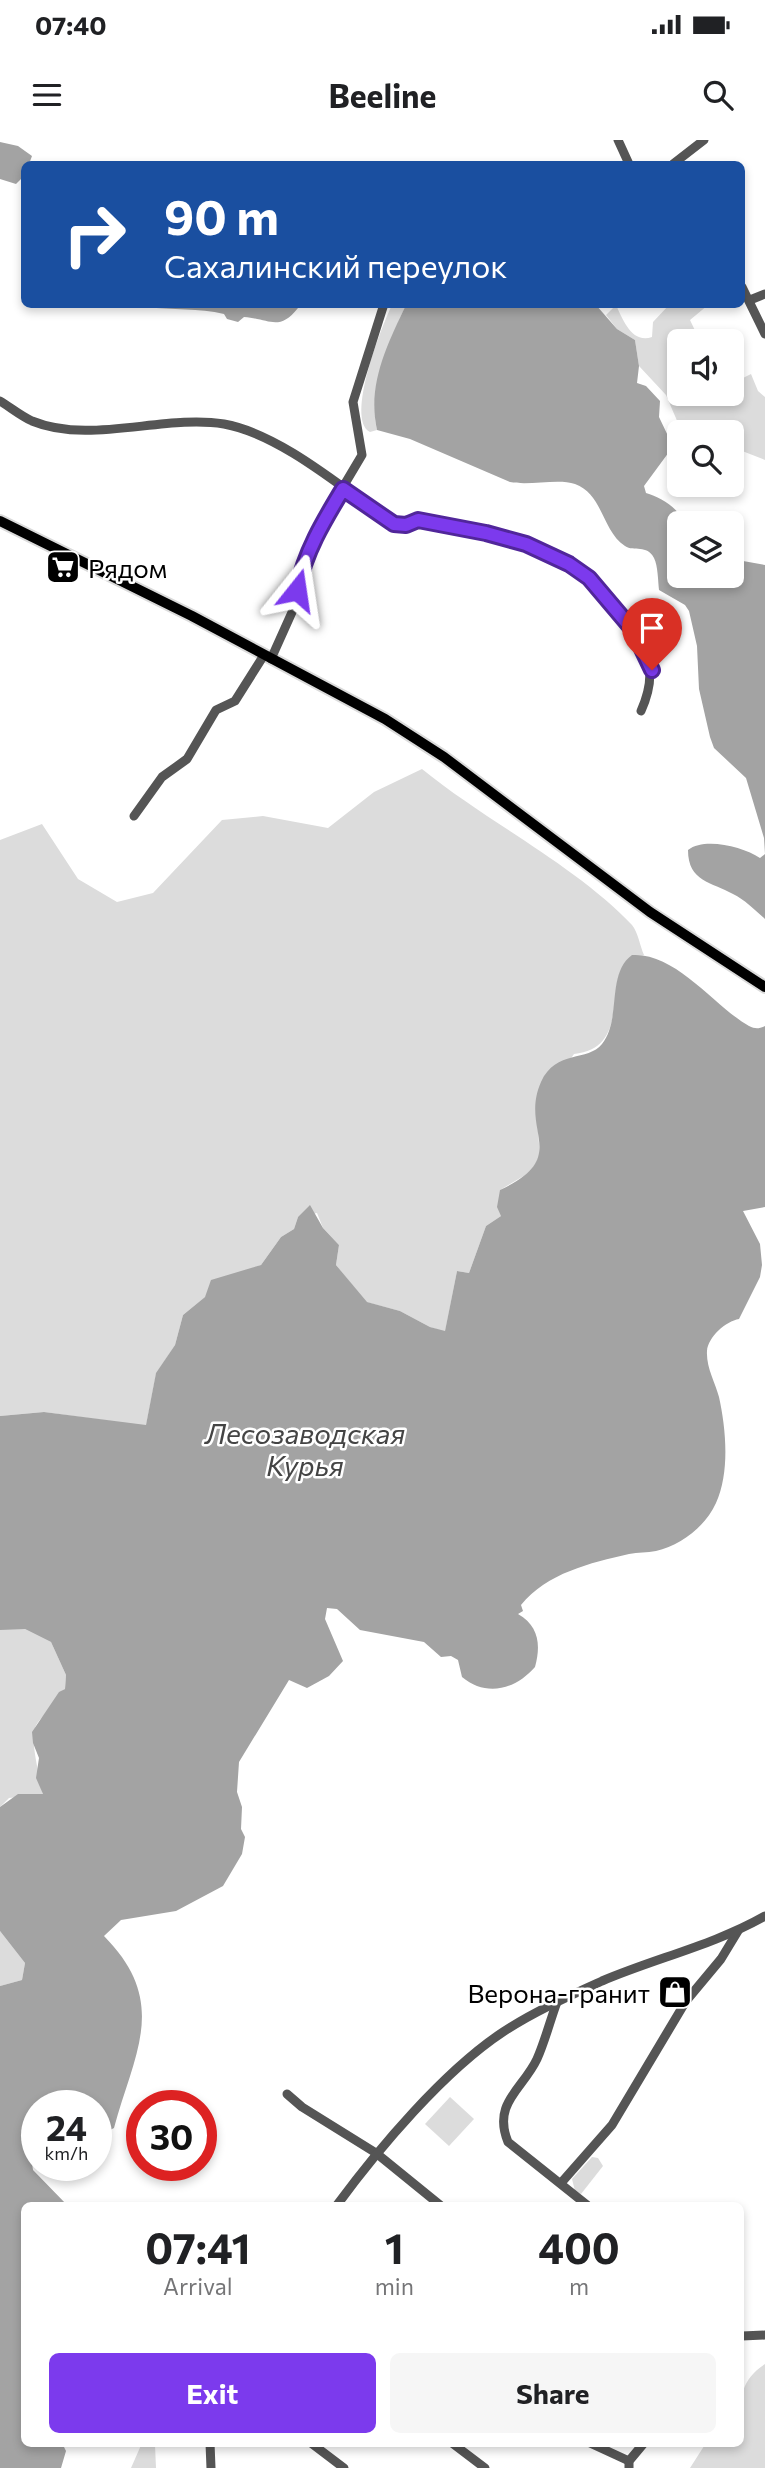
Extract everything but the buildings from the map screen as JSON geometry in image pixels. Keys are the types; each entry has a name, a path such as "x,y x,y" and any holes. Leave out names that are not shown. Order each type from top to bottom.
{"main road":[{"path":"0,521 385,719 444,757 650,912 763,986"}],"street":[{"path":"618,140 628,161"},
{"path":"677,161 704,140"},
{"path":"745,292 765,334"},
{"path":"750,300 765,295"},
{"path":"134,816 162,777 187,759 216,709 236,701 267,657 293,610 301,570 315,534 362,455 354,402 383,308"},
{"path":"0,401 32,421 60,427 93,429 194,422 225,424 265,439 394,524 406,525 418,520 513,540 569,564 589,578 633,630 645,653 652,670 649,692 641,711"},
{"path":"339,2202 376,2153 458,2070 502,2033 604,1980 738,1931 765,1916"},
{"path":"561,2183 612,2126 686,2001 721,1959 738,1931"},
{"path":"557,2003 536,2062 513,2090 503,2129 508,2142 583,2202"},
{"path":"287,2094 302,2107 376,2153 436,2202"},
{"path":"744,2335 765,2335"},
{"path":"210,2447 211,2468"},
{"path":"316,2447 344,2468"},
{"path":"457,2447 485,2468"},
{"path":"597,2447 629,2464 641,2447"}],"shaded area":[{"path":"391,308 405,308 382,366 375,399 377,430 370,432 363,424 361,409 368,371"},
{"path":"613,308 618,308 634,334 645,338 652,337 653,322 666,308 704,308 690,320 694,329 667,329 667,397 639,366 635,340 617,329 606,315"},
{"path":"751,374 758,391 765,397 765,460 744,452 744,420 677,420 671,406 744,406 744,378"},
{"path":"422,769 558,863 609,903 632,925 644,955 629,960 621,971 612,1021 606,1036 594,1048 574,1054 536,1109 540,1155 532,1171 500,1190 501,1216 486,1226 469,1273 457,1271 445,1332 400,1311 366,1302 336,1265 339,1245 323,1228 317,1213 298,1217 294,1229 281,1237 261,1265 231,1276 183,1315 175,1345 156,1374 146,1426 44,1412 0,1416 0,840 42,824 78,879 117,902 153,893 222,820 263,816 328,828 374,792"},
{"path":"4,1627 25,1629 51,1642 66,1675 65,1689 35,1728 36,1760 43,1794 9,1798 0,1807 0,1630"},
{"path":"0,1931 25,1963 22,1980 0,1986"},
{"path":"450,2097 474,2119 449,2146 425,2124"},
{"path":"592,2157 598,2158 603,2166 581,2194 575,2191 572,2179"},
{"path":"765,2364 765,2468 690,2468 703,2447 744,2447 744,2389 755,2371"},
{"path":"140,2447 155,2447 156,2468 131,2468"}],"water":[{"path":"0,142 18,146 32,156 30,161 21,161 21,179 16,184 0,179"},
{"path":"163,308 298,308 279,322 244,317 238,322 227,319 224,314"},
{"path":"405,308 599,308 617,329 635,340 639,366 637,383 646,386 660,401 659,417 667,434 667,455 644,486 646,493 658,497 676,511 667,511 667,588 744,588 744,561 765,565 765,854 764,838 746,778 714,748 710,737 699,689 697,646 689,611 685,605 659,590 656,565 651,554 648,551 629,548 617,539 591,496 575,484 510,482 410,439 377,430 375,397 381,366"},
{"path":"714,844 744,850 760,858 765,854 765,919 742,899 697,875 689,861 688,850 695,846"},
{"name":"Лесозаводская Курья","path":"632,955 648,956 679,971 749,1026 765,1026 765,1207 743,1211 760,1244 760,1277 739,1319 718,1330 707,1351 709,1369 719,1397 725,1436 725,1464 716,1503 699,1527 674,1544 656,1551 629,1554 570,1571 556,1577 532,1594 521,1605 523,1611 518,1614 530,1624 537,1637 535,1667 509,1686 490,1689 471,1683 462,1677 458,1660 451,1656 441,1657 424,1642 360,1630 337,1609 327,1608 325,1619 343,1661 329,1676 307,1688 289,1680 239,1762 237,1792 242,1807 241,1829 245,1837 242,1854 223,1886 176,1911 121,1920 104,1936 124,1960 136,1984 141,2006 137,2052 114,2128 112,2129 112,2090 21,2090 21,2181 44,2181 64,2202 21,2202 21,2447 64,2447 66,2451 61,2468 0,2468 0,1986 22,1980 25,1963 0,1931 0,1807 18,1794 43,1794 36,1778 39,1758 32,1732 59,1692 65,1689 66,1675 51,1642 25,1629 0,1630 0,1416 44,1412 146,1425 156,1373 175,1345 183,1315 205,1297 211,1280 261,1265 281,1237 294,1229 298,1217 310,1205 323,1228 339,1245 336,1265 367,1302 400,1311 430,1327 445,1331 457,1271 469,1273 486,1226 501,1216 497,1207 500,1190 522,1178 534,1166 539,1154 535,1115 541,1082 547,1072 563,1060 589,1053 602,1044 611,1022 619,973"}],"place":[{"name":"Рядом","path":"63,567"},
{"name":"Верона-гранит","path":"675,1992"}],"route":[{"path":"297,590 301,570 315,534 343,489 394,524 406,525 418,520 486,533 526,544 569,564 589,578 633,630 652,670"}]}
